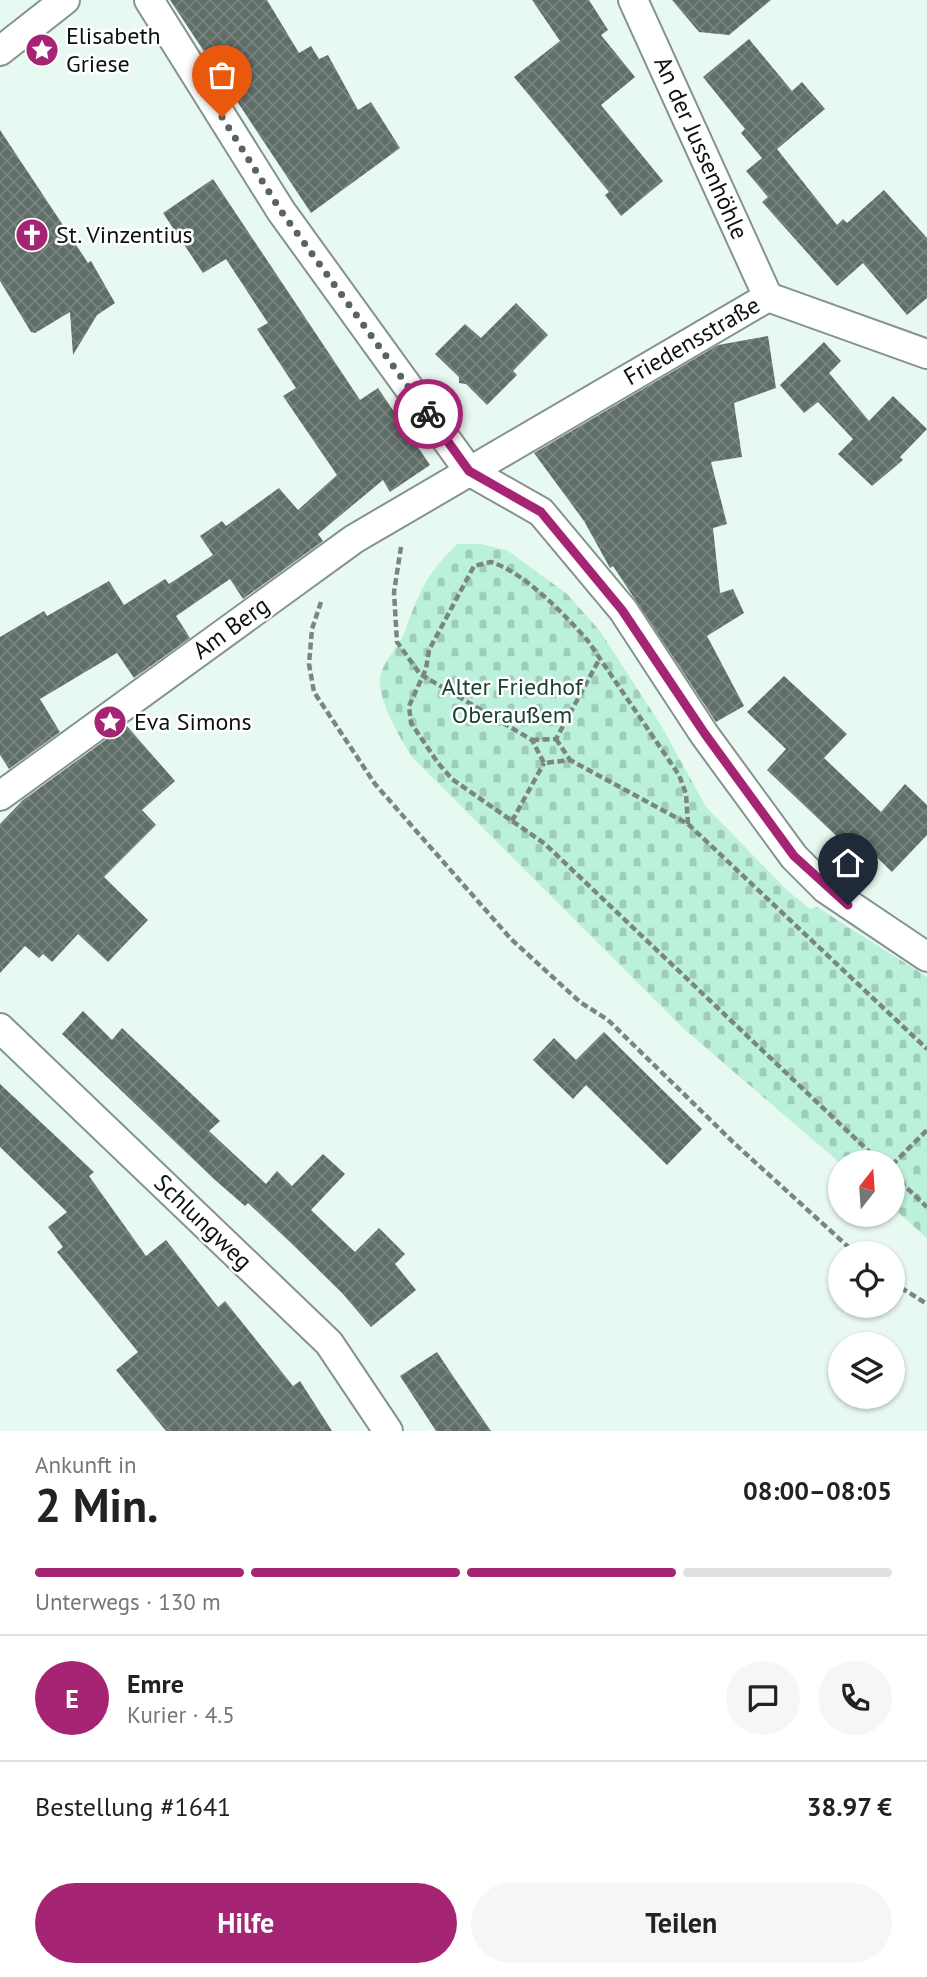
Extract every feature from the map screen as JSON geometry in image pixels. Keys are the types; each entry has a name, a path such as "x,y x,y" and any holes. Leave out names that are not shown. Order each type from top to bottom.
{"street":[{"path":"0,51 65,0"},
{"path":"149,0 281,211 469,471 541,512 622,610 705,734 794,856 827,888 927,957"},
{"name":"An der Jussenhöhle","path":"633,0 768,297"},
{"name":"Friedensstraße","path":"469,471 768,297 927,354"},
{"name":"Am Berg","path":"0,796 354,539 469,471"},
{"name":"Schlungweg","path":"0,1028 329,1343 388,1431"}],"path":[{"path":"401,544 394,592 397,642 423,676 532,740 544,762"},
{"path":"688,824 686,794 679,775 600,658 572,622 514,572 484,561 470,573 429,650 423,676 411,700 411,723 445,772 545,844 867,1150"},
{"path":"323,600 312,629 309,664 314,692 375,784 511,939 580,1002 608,1020 734,1143 842,1241"},
{"path":"556,739 600,658"},
{"path":"532,740 556,739"},
{"path":"556,739 570,760 688,824 927,1049"},
{"path":"544,762 570,760"},
{"path":"512,821 544,762"},
{"path":"905,1152 927,1130"},
{"path":"905,1186 927,1207"},
{"path":"905,1290 927,1304"}],"green space":[{"name":"Alter Friedhof Oberaußem","path":"457,544 480,544 507,550 567,594 600,631 662,727 706,807 788,891 810,909 817,907 927,977 927,1238 905,1219 905,1150 828,1150 828,1153 684,1029 413,758 385,705 381,693 381,673 403,636 425,584"}],"building":[{"path":"170,0 267,0 299,53 311,46 319,59 328,55 358,110 371,102 400,148 311,213"},
{"path":"532,0 589,0 608,30 601,35 635,77 601,105 663,181 621,216 605,195 609,192 514,77 560,41"},
{"path":"672,0 771,0 729,35 699,32"},
{"path":"749,39 792,91 802,82 825,109 777,149 837,225 843,219 847,223 884,190 927,238 927,298 907,315 863,263 837,286 762,202 768,197 746,171 762,158 741,133 745,129 703,77"},
{"name":"St. Vinzentius","path":"0,130 88,263 91,261 115,303 97,315 73,355 70,312 35,333 31,332 0,281"},
{"path":"213,179 360,400 378,388 430,465 390,492 383,480 318,534 323,541 243,599 230,579 176,616 190,638 134,678 117,653 40,699 60,732 9,769 0,755 0,637 44,611 47,616 109,581 124,605 165,579 169,584 213,555 200,536 222,521 226,526 279,488 298,510 337,475 283,396 296,388 257,329 268,323 226,259 203,273 163,213"},
{"path":"516,303 548,335 513,371 517,375 487,405 466,384 459,383 459,377 435,354 465,324 481,338"},
{"path":"768,336 776,388 734,403 742,457 711,462 727,524 713,528 720,593 733,589 744,613 707,636 744,706 716,722 613,566 610,568 584,521 534,453 718,345"},
{"path":"824,342 841,361 829,373 869,421 893,396 927,429 900,457 903,460 872,486 838,454 853,439 818,402 804,413 780,385"},
{"path":"784,676 847,734 824,758 881,812 905,784 927,805 927,835 892,872 858,839 848,847 767,770 786,749 747,712"},
{"path":"126,725 175,781 142,810 156,825 104,877 148,920 108,962 78,934 52,962 43,954 39,958 25,946 0,973 0,824 23,800"},
{"path":"83,1011 112,1040 122,1028 220,1121 209,1131 266,1184 277,1171 292,1186 323,1154 345,1174 311,1210 355,1252 379,1228 405,1254 395,1264 416,1290 371,1327 342,1293 291,1243 248,1203 245,1206 215,1180 62,1034"},
{"path":"604,1032 702,1129 667,1165 586,1085 573,1099 533,1060 554,1038 576,1060"},
{"path":"0,1084 94,1172 89,1176 146,1256 166,1240 218,1307 225,1301 293,1386 300,1381 332,1431 166,1431 116,1370 138,1352 57,1252 63,1247 48,1227 67,1212 0,1147"},
{"path":"437,1352 491,1431 436,1431 400,1376"}],"way so far":[{"path":"222,117 281,211 428,414"}],"place":[{"name":"Elisabeth Griese","path":"42,50"},
{"name":"St. Vinzentius","path":"32,235"},
{"name":"Eva Simons","path":"110,722"}],"route":[{"path":"428,414 469,471 541,512 622,610 705,734 794,856 848,905"}]}
